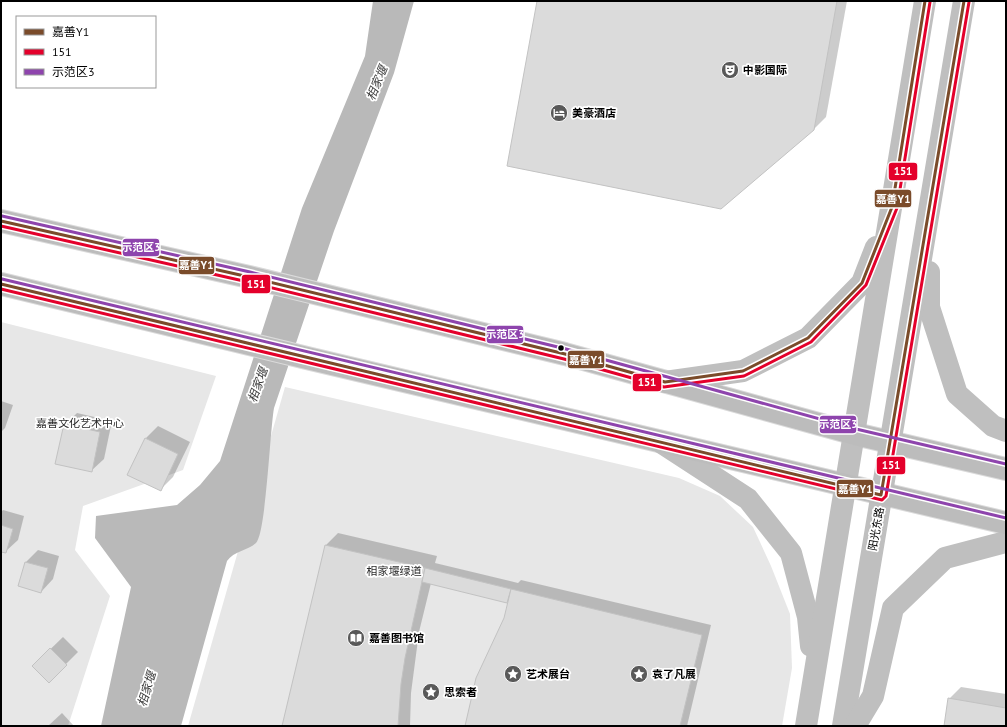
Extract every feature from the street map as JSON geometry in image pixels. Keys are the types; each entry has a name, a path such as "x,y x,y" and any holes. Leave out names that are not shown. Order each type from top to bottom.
{"main road":[{"path":"806,726 925,1"},
{"name":"阳光东路","path":"843,726 964,1"},
{"path":"665,382 743,371 808,338 862,282 892,207"},
{"path":"928,216 929,307 957,394 993,426 1006,431"},
{"path":"1,221 249,277 566,354 855,434 1006,470"},
{"path":"1,284 881,495 1006,523"},
{"path":"661,442 748,499 791,554 808,617 814,678"},
{"path":"855,726 873,696 893,608 945,558 1006,542"}],"green space":[{"name":"嘉善文化艺术中心","path":"1,322 216,376 183,470 83,506 75,550 110,596 68,726 1,726"},
{"name":"相家堰绿道","path":"285,387 679,478 720,496 753,527 771,566 790,614 792,668 782,726 188,726"}],"water":[{"name":"相家堰","path":"373,1 414,1 394,73 334,231 274,408 265,502 259,535 256,543 233,555 227,561 181,726 101,726 131,587 95,538 96,516 177,505 200,485 220,461 302,208 365,56"}],"building":[{"path":"537,1 837,1 814,130 721,209 507,166"},
{"path":"64,424 100,432 92,472 55,464"},
{"path":"145,438 178,454 161,491 127,475"},
{"path":"1,525 13,529 6,553 1,552"},
{"name":"嘉善图书馆","path":"325,545 425,568 405,658 401,684 398,726 282,726"},
{"path":"25,562 48,568 41,593 18,586"},
{"path":"425,568 511,589 507,603 422,582"},
{"path":"511,589 702,635 680,726 465,726 476,678 504,618"},
{"path":"50,648 67,665 49,683 32,666"},
{"path":"948,698 1006,708 1006,726 944,726"}],"transit line":[{"name":"嘉善Y1","path":"1,221 249,277 565,354 665,382 743,371 808,338 862,283 892,207 925,1"},
{"name":"嘉善Y1","path":"1,284 881,495 964,1"},
{"name":"151","path":"1,226 248,282 564,359 664,387 744,376 811,342 866,285 897,208 930,2"},
{"name":"151","path":"1,289 882,500 886,496 969,2"},
{"name":"示范区3","path":"2,216 250,272 566,349 856,429 1006,464"},
{"name":"示范区3","path":"2,279 1006,518"}],"place":[{"name":"中影国际","path":"730,70"},
{"name":"美豪酒店","path":"559,113"},
{"name":"嘉善图书馆","path":"356,638"},
{"name":"艺术展台","path":"513,674"},
{"name":"袁了凡展","path":"639,674"},
{"name":"思索者","path":"431,692"}]}
